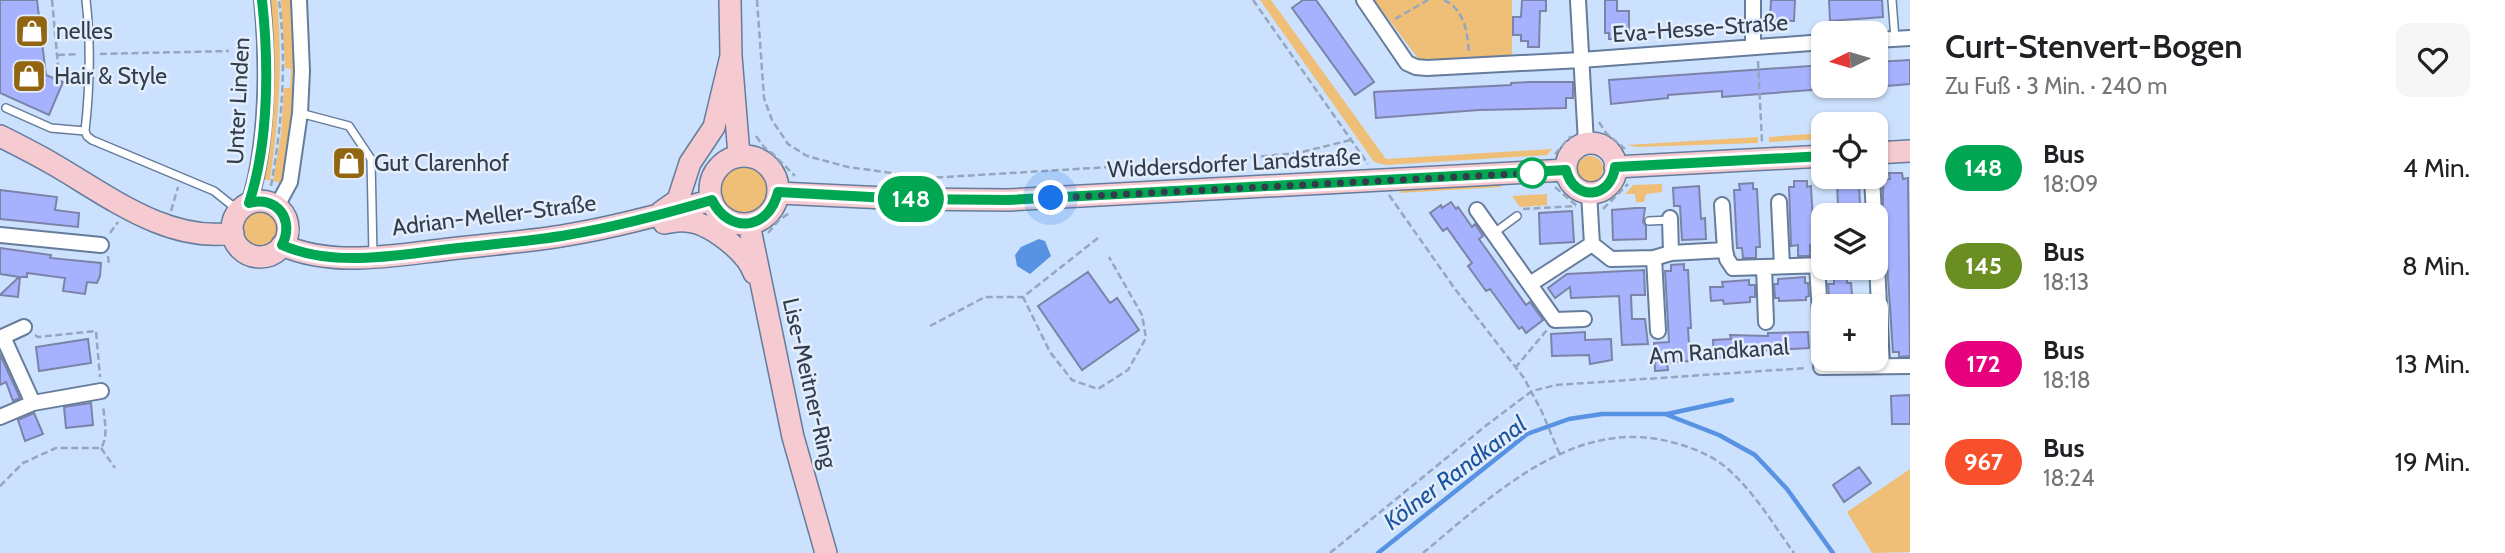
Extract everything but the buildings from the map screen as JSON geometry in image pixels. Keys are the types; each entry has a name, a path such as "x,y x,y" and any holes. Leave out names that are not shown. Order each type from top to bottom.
{"street":[{"name":"Unter Linden","path":"244,207 256,183 264,99 262,0"},
{"path":"277,206 290,182 300,113 302,71 299,0"},
{"path":"730,0 738,146 712,177 710,188 716,208 730,221 749,224 769,213 788,193 772,169 738,146"},
{"path":"1364,0 1382,27"},
{"path":"1578,0 1586,143"},
{"path":"1753,0 1755,46"},
{"name":"Eva-Hesse-Straße","path":"1382,27 1407,62 1416,67 1581,60 1811,43"},
{"path":"1888,39 1910,38"},
{"path":"644,219 678,200 690,163 714,127 731,56"},
{"path":"0,136 113,200 166,225 202,235 233,233"},
{"path":"1583,199 1605,188 1614,175 1614,158 1602,146 1586,143 1558,164 1583,199 1592,244 1611,259 1654,258 1671,253 1725,250"},
{"path":"1888,152 1910,151"},
{"path":"1615,167 1811,157"},
{"name":"Widdersdorfer Landstraße","path":"788,193 907,199 1008,200 1380,182 1558,164"},
{"name":"Adrian-Meller-Straße","path":"282,245 314,256 338,258 565,236 644,219 712,200"},
{"path":"267,202 277,206 285,216 288,227 282,245 268,255 254,256 241,248 233,233 233,224 244,207 267,202"},
{"path":"1779,202 1782,266"},
{"path":"1722,205 1725,250 1733,268 1811,265"},
{"path":"1477,210 1555,320 1584,319"},
{"path":"644,219 654,224 688,220 730,242 752,267 763,298"},
{"path":"1670,219 1671,253"},
{"name":"Lise-Meitner-Ring","path":"749,224 793,437 826,553"},
{"path":"0,235 101,245"},
{"path":"1530,284 1592,244"},
{"path":"1654,258 1658,331"},
{"path":"1764,267 1766,323"},
{"path":"24,327 1,338 33,402"},
{"name":"Am Randkanal","path":"1888,366 1910,366"},
{"path":"0,417 33,402 101,391"}],"lane":[{"path":"86,0 90,54 85,131 87,136 214,191 244,207"},
{"path":"1892,0 1895,39"},
{"path":"6,108 51,128 85,131"},
{"path":"300,113 349,126 371,159 373,256"},
{"path":"1493,233 1517,216"},
{"path":"1649,221 1670,219"}],"path":[{"path":"52,0 59,76"},
{"path":"757,0 764,98 772,120 788,144 807,156 848,167 929,178 1224,160 1298,153 1352,140"},
{"path":"1253,0 1455,289 1532,391 1560,455"},
{"path":"1382,27 1428,0"},
{"path":"1447,1 1457,9 1463,20 1470,66"},
{"path":"1755,46 1762,145"},
{"path":"58,55 229,51"},
{"path":"1558,164 1576,122 1598,121 1606,134 1622,148 1632,151"},
{"path":"738,146 755,134 764,148 774,154 792,174 799,177 788,193"},
{"path":"170,212 181,177"},
{"path":"1517,216 1520,209 1583,199"},
{"path":"930,326 985,297 1023,297 1098,238"},
{"path":"1023,297 1050,352 1072,380 1098,389 1128,370 1146,338 1142,315 1109,257"},
{"path":"1515,368 1555,320"},
{"path":"24,327 38,337 96,331"},
{"name":"Am Randkanal","path":"1532,391 1556,384 1811,368"},
{"path":"1330,553 1532,391"},
{"path":"101,447 105,442 105,435"},
{"path":"1423,553 1505,485 1560,455 1607,439 1636,437 1688,447 1727,468 1759,502 1794,553"},
{"path":"101,447 115,468"},
{"path":"0,486 23,463 57,448 101,447"}],"shaded area":[{"path":"266,0 277,0 279,90 270,180 260,180"},
{"path":"281,0 293,0 296,58 294,119 283,184 273,181 281,135 284,88 290,88 291,69 285,68"},
{"path":"1260,0 1271,0 1386,159 1552,149 1547,155 1386,165 1374,162"},
{"path":"1374,0 1512,0 1512,56 1420,61"},
{"path":"1811,134 1811,140 1769,142 1769,137"},
{"path":"1758,137 1758,143 1638,147 1626,145"},
{"path":"1590,156 1599,160 1603,169 1599,178 1590,182 1581,178 1577,169 1581,160"},
{"path":"745,162 764,170 772,189 764,208 745,216 726,208 718,189 726,170"},
{"path":"1501,182 1501,187 1399,193 1403,188"},
{"path":"1662,184 1662,192 1646,194 1644,202 1636,202 1635,194 1625,194 1633,185"},
{"path":"1547,194 1547,205 1520,207 1512,196"},
{"path":"261,211 274,216 279,229 274,242 261,247 248,242 243,229 248,216"},
{"path":"1910,469 1910,552 1872,553 1847,512"}],"water":[{"path":"1039,239 1045,241 1051,256 1030,274 1017,266 1015,255 1021,247"}],"waterway":[{"path":"1667,414 1732,400"},
{"name":"Kölner Randkanal","path":"1378,553 1527,434 1569,419 1602,414 1665,414 1719,435 1755,455 1787,489 1833,553"}],"bus line":[{"name":"148","path":"262,0 264,99 256,183 249,203 260,201 277,206 285,216 288,227 282,245 314,256 338,258 387,255 565,236 650,218 712,200 722,216 739,224 749,224 769,213 776,204 778,192 907,199 1008,200 1494,176 1566,170 1571,183 1589,193 1605,188 1611,182 1615,167 1811,157"}],"place":[{"name":"nelles","path":"32,31"},
{"name":"Hair & Style","path":"29,76"},
{"name":"Gut Clarenhof","path":"349,163"}],"route":[{"path":"1051,198 1532,173"}]}
